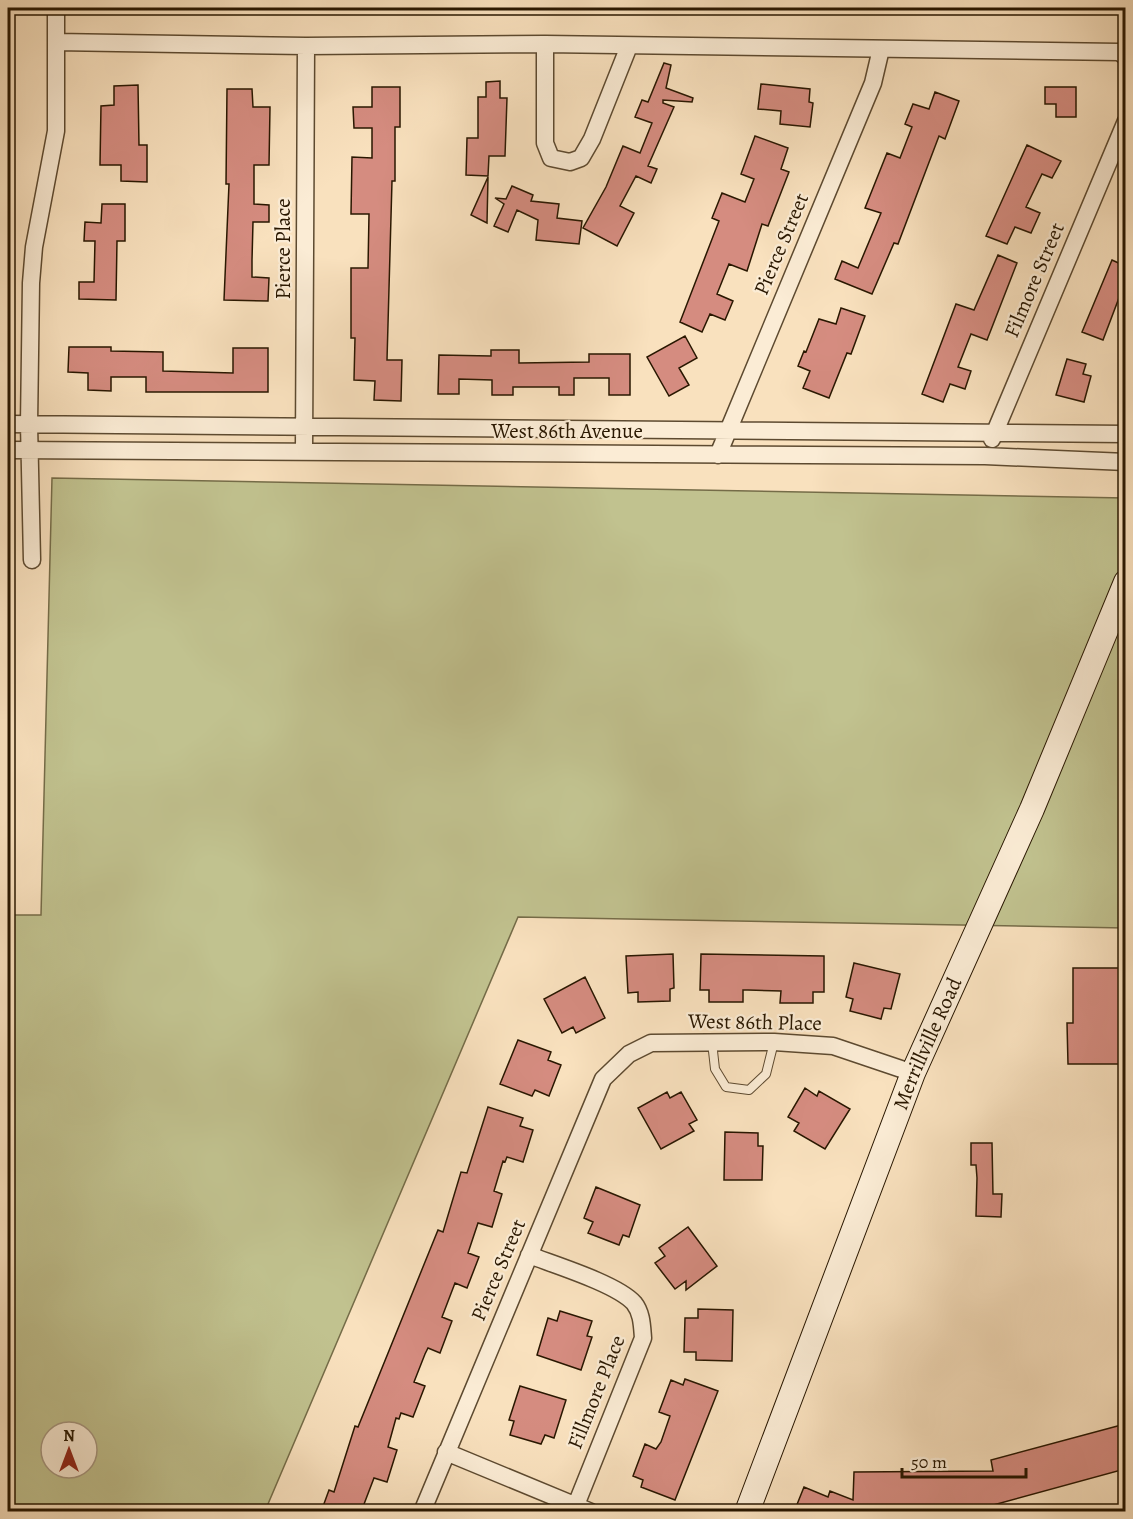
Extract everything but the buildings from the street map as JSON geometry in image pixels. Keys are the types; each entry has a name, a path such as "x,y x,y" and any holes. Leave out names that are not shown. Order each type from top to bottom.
{"street":[{"path":"32,560 29,424 31,283 34,247 56,131 56,8"},
{"path":"56,42 306,46 545,44 1119,52 1125,57"},
{"path":"545,44 545,143 551,158 570,162 581,158 592,139 629,46"},
{"name":"Pierce Place","path":"304,452 306,46"},
{"name":"Pierce Street","path":"718,454 873,83 881,49"},
{"name":"Filmore Street","path":"985,456 1125,121"},
{"name":"West 86th Avenue","path":"8,424 1125,434"},
{"name":"West 86th Avenue","path":"8,450 985,456 1125,462"},
{"name":"Merrillville Road","path":"747,1512 913,1073 1032,809 1125,582"},
{"name":"West 86th Place","path":"629,1054 651,1043 774,1042 833,1046 913,1073"},
{"name":"Pierce Street","path":"422,1512 603,1079 629,1054"},
{"name":"Fillmore Place","path":"529,1255 621,1292 634,1304 642,1319 644,1338 583,1508"},
{"path":"446,1452 583,1508"}],"lane":[{"path":"712,1042 715,1069 726,1087 749,1090 766,1074 774,1042"}],"green space":[{"path":"52,478 1125,498 1125,928 518,917 265,1511 8,1512 8,915 41,915"}]}
